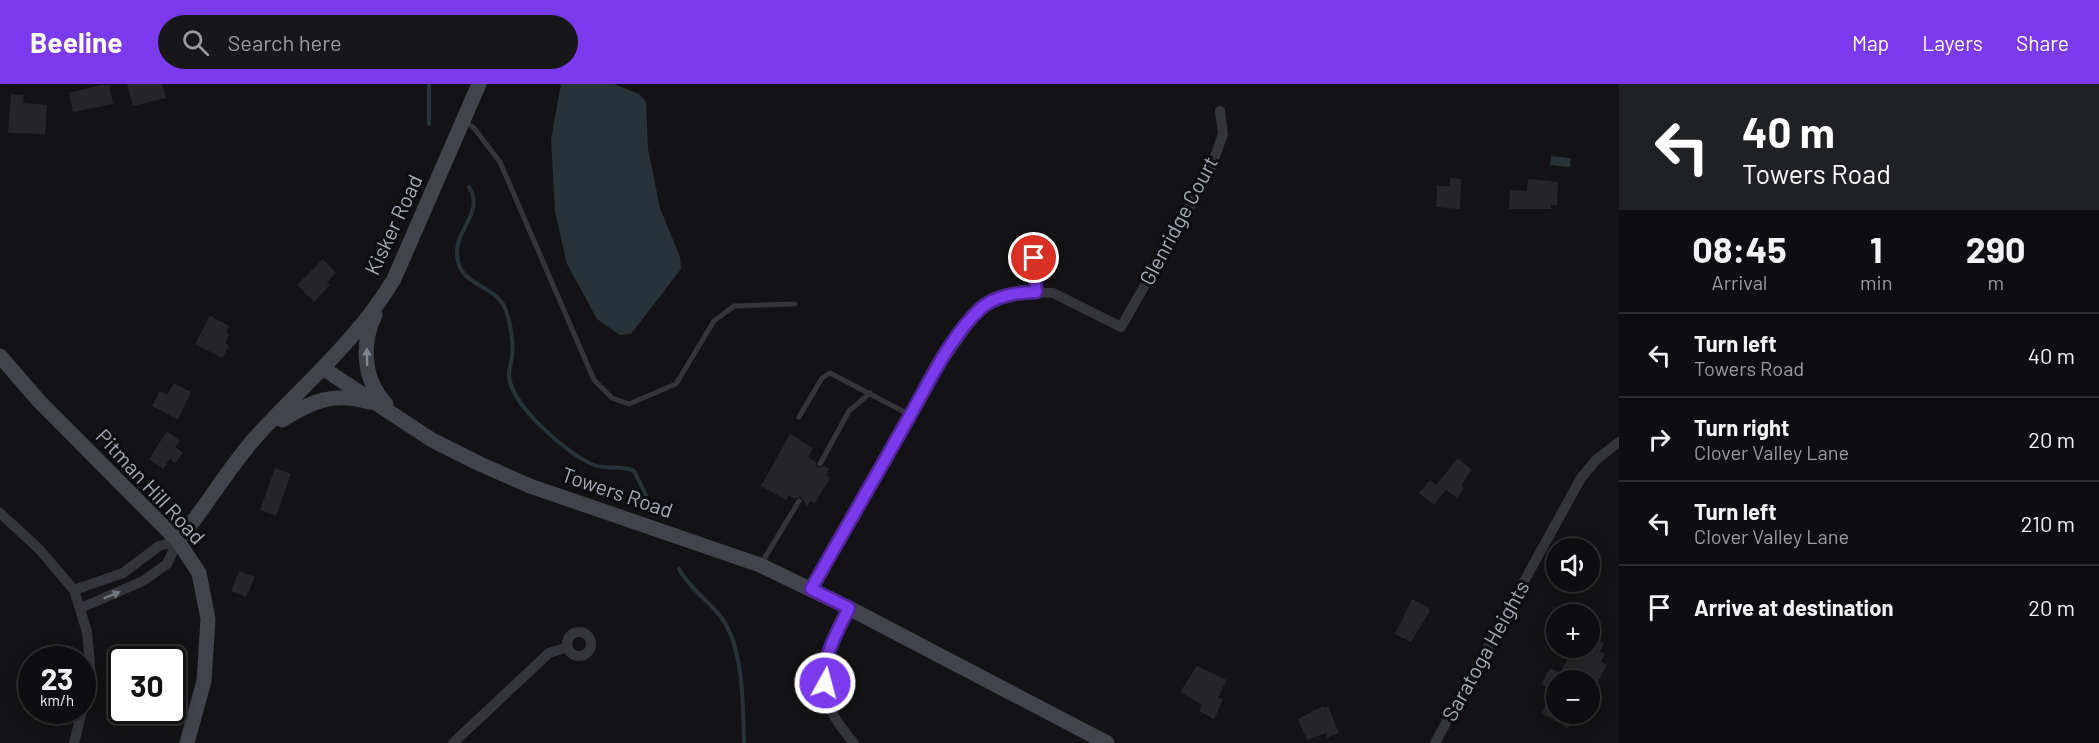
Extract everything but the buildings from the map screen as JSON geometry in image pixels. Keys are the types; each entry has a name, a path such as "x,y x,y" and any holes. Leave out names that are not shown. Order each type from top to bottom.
{"main road":[{"name":"Kisker Road","path":"324,369 382,299 394,279 479,84"},
{"path":"382,299 368,334 366,357 369,376 383,401 406,422"},
{"name":"Pitman Hill Road","path":"0,356 39,401 178,541 199,573 208,619 204,681 187,743"},
{"path":"178,541 256,437 324,369"},
{"name":"Towers Road","path":"324,369 451,450 530,486 760,565 849,608 1107,743"},
{"path":"256,437 319,400 342,397 382,407"}],"street":[{"name":"Glenridge Court","path":"1036,292 1065,297 1121,327 1209,172 1224,134 1220,111"},
{"path":"811,589 937,369 981,308 1020,292 1036,292 1034,258"},
{"name":"Saratoga Heights","path":"1435,743 1581,478 1596,460 1619,442"},
{"path":"0,513 39,549 74,590 81,608 88,646"},
{"path":"74,590 134,566 159,546 178,541"},
{"path":"81,608 143,581 167,564 178,541"},
{"path":"134,566 143,581"},
{"path":"849,608 831,643 824,669 825,697 836,723 854,743"},
{"path":"453,743 549,653 568,647"},
{"path":"74,743 79,724"}],"lane":[{"path":"464,122 474,128 500,162 594,380 612,398 629,404 675,384 699,344 726,310 734,306 795,304"},
{"path":"799,417 822,378 830,373 910,415"},
{"path":"820,464 849,411 870,393"},
{"path":"760,565 799,501"}],"shaded area":[{"path":"561,84 614,84 639,94 646,102 648,149 660,208 680,257 681,269 631,334 620,335 597,319 567,264 555,212 551,139"},
{"path":"1551,156 1571,158 1570,167 1550,165"}],"waterway":[{"path":"429,84 429,124"},
{"path":"469,187 474,205 460,237 457,255 459,265 469,279 498,298 504,306 510,324 512,344 509,374 511,386 518,399 541,427 570,451 594,465 634,471 646,495"},
{"path":"679,569 721,617 729,630 741,678 744,743"}],"route":[{"path":"825,683 824,669 831,643 849,608 811,589 937,369 965,327 981,308 1001,298 1020,292 1036,292 1034,258"}]}
